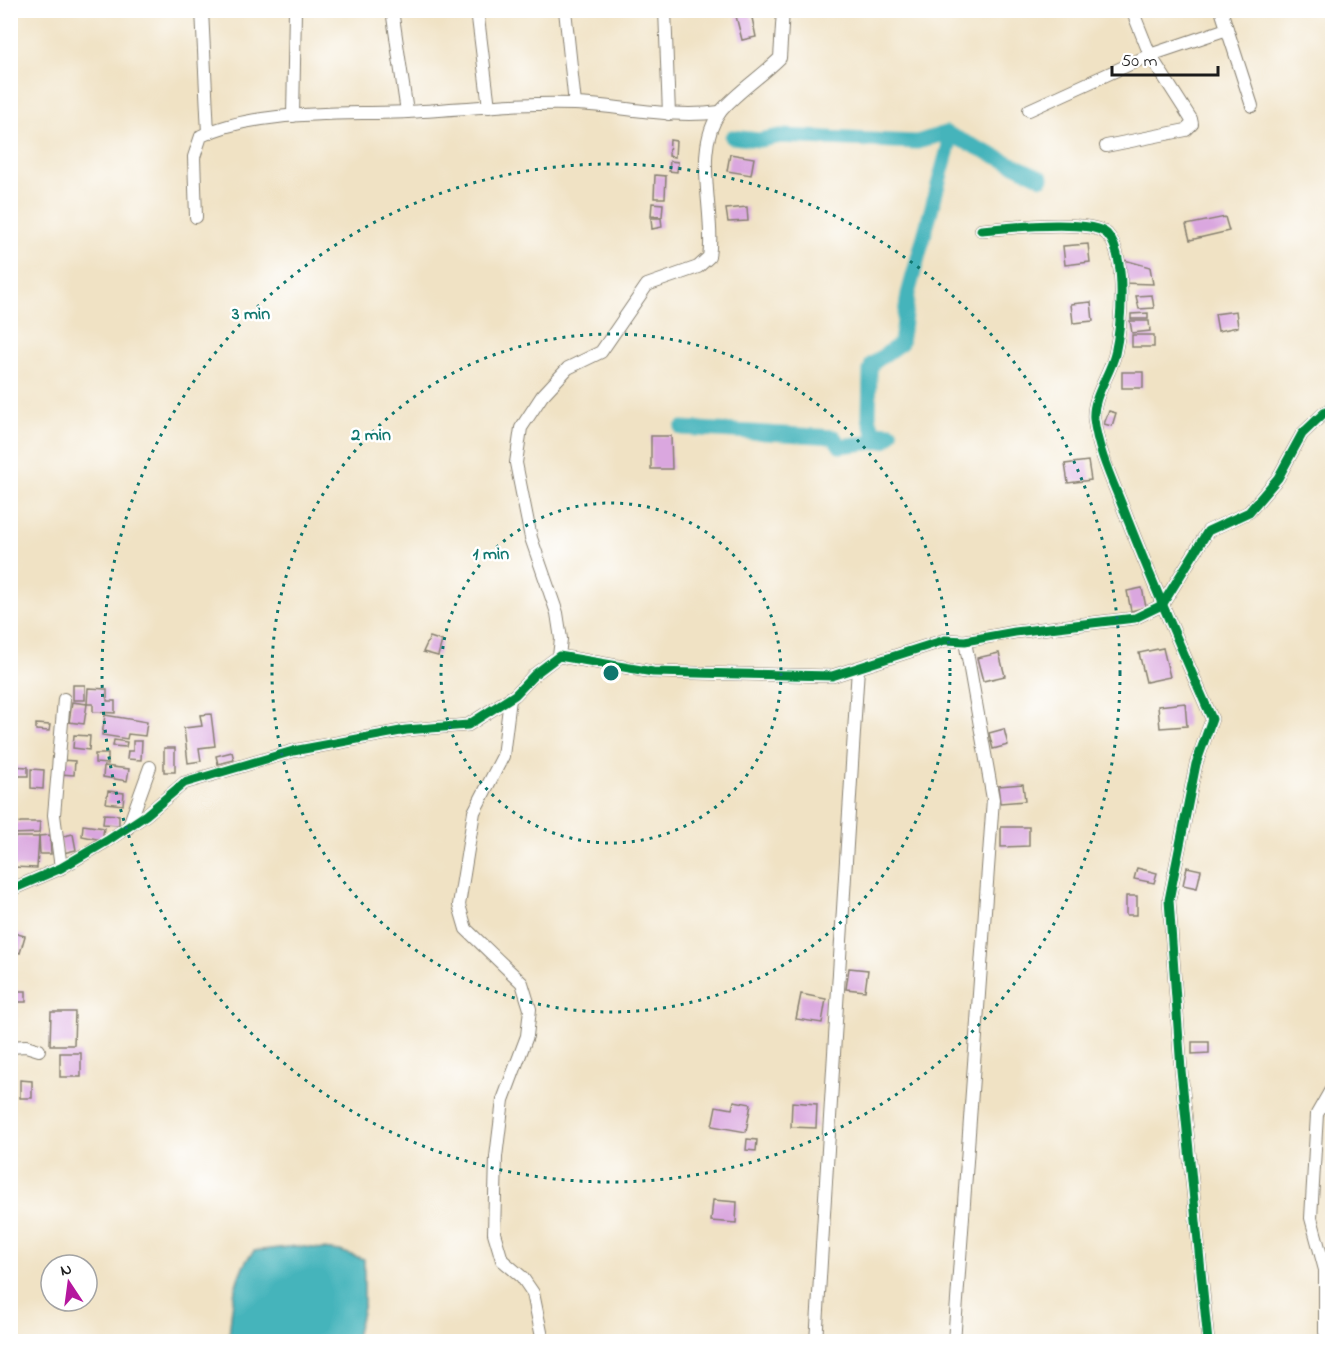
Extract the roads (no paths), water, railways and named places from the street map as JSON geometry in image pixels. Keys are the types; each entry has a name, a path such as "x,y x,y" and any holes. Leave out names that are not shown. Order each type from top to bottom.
{"street":[{"path":"202,10 208,132"},
{"path":"293,116 295,10"},
{"path":"392,10 407,112"},
{"path":"477,10 489,107"},
{"path":"565,10 575,104"},
{"path":"666,10 669,114"},
{"path":"10,890 62,868 128,828 184,783 224,769 293,751 406,730 468,725 510,699 559,656 561,639 557,613 531,538 517,473 521,428 542,396 568,368 601,352 647,285 698,267 709,257 711,216 706,194 706,161 712,133 720,112 780,58 783,10"},
{"path":"1106,146 1190,128 1191,118 1150,55 1132,10"},
{"path":"1221,10 1252,106"},
{"path":"1029,110 1150,55 1227,29"},
{"path":"196,217 194,158 201,136 220,127 293,116 575,104 669,114 698,115 720,112"},
{"path":"981,230 1077,225 1103,231 1108,236 1117,258 1121,294 1119,328 1114,356 1099,395 1094,416 1099,446 1162,605 1212,719 1196,764 1169,900 1181,1070 1208,1341"},
{"path":"559,656 653,672 832,676 945,640 965,641 1015,632 1135,618 1162,605 1209,531 1249,512 1278,478 1302,434 1324,413 1332,410"},
{"path":"954,1341 993,800 965,641"},
{"path":"816,1341 858,668"},
{"path":"62,868 54,815 64,699"},
{"path":"510,699 503,756 474,812 459,905 466,929 522,983 530,1009 526,1036 503,1100 495,1168 494,1233 502,1260 522,1277 534,1293 543,1341"},
{"path":"128,828 150,767"},
{"path":"10,1047 26,1046 39,1050"},
{"path":"1328,1341 1325,1332 1325,1270 1311,1218 1317,1114 1332,1088"}],"water":[{"path":"296,1246 340,1251 364,1259 364,1304 355,1341 233,1341 229,1336 233,1302 238,1280 247,1260 254,1251"}],"waterway":[{"path":"732,137 759,140 781,136 917,142 946,133 1042,178"},
{"path":"682,428 834,437 840,446 884,441 891,433 874,432 869,418 870,371 872,364 901,343 908,294 949,145 946,133"}]}
